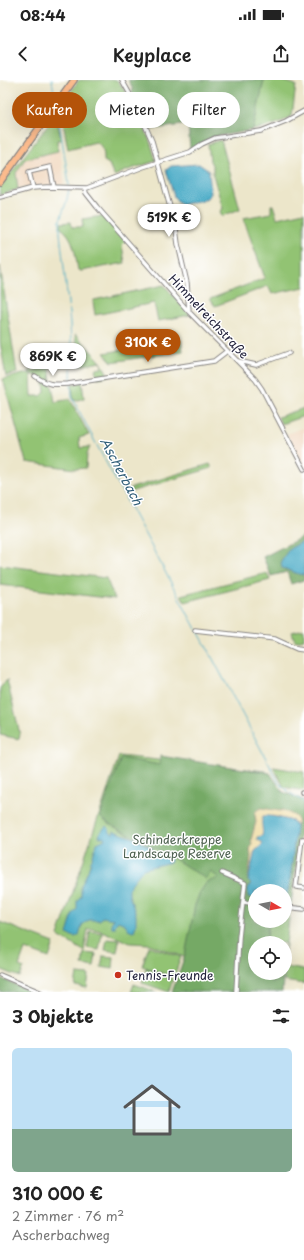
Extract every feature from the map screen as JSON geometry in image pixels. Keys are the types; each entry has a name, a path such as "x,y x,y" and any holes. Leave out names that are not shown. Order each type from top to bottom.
{"highway":[{"path":"0,182 74,80"}],"street":[{"path":"122,80 148,129 158,162 176,229 187,283 190,312"},
{"path":"0,197 32,188 85,188 190,152 215,138 269,128 304,111"},
{"path":"32,188 29,172 50,167 54,187"},
{"name":"Himmelreichstraße","path":"85,188 86,193 97,207 190,312 259,384 304,469"},
{"path":"35,376 52,385 71,383 214,361 227,351"},
{"path":"238,361 256,365 289,353"},
{"path":"197,631 275,640 297,649 304,650"},
{"path":"303,839 296,887 304,888"},
{"path":"299,859 304,859"},
{"path":"222,873 245,883 239,937 236,992"},
{"path":"244,902 248,903"},
{"path":"292,908 304,909"},
{"path":"0,975 40,992"}],"shaded area":[{"path":"60,151 65,184 19,188 16,174 25,159"},
{"path":"304,427 304,465 303,465 287,434"}],"green space":[{"path":"79,80 117,80 126,92 95,92 95,128 145,128 156,161 114,176 109,164 104,161 104,152 102,148 96,142 68,149 64,128 87,128 87,92 71,92"},
{"path":"128,80 264,80 253,130 213,137 190,150 188,128 240,128 240,92 177,92 177,126 169,127 169,92 132,92 132,88"},
{"path":"264,80 281,80 296,85 292,116 273,125 253,130"},
{"path":"46,128 59,128 61,140 57,140 58,151 25,159 16,173 18,189 0,195 0,187"},
{"path":"148,128 162,128 149,130"},
{"path":"221,140 240,209 222,216 220,211 223,209 213,175 213,167 210,161 208,144"},
{"path":"271,205 273,205 277,218 304,212 304,287 272,294 268,286 215,306 210,299 265,278 243,218 271,213"},
{"path":"103,216 126,241 122,245 125,263 81,271 78,270 72,242 66,232 61,228 61,223 71,222 72,227 83,227 82,219"},
{"path":"0,266 17,373 6,376 0,342"},
{"path":"164,285 190,315 158,321 154,303 95,315 94,300"},
{"path":"76,335 101,362 79,366"},
{"path":"181,340 183,351 112,362 104,353"},
{"path":"101,362 109,376 98,378 95,369 102,368"},
{"path":"50,368 51,384 28,372 30,371"},
{"path":"23,374 31,374 32,396 41,396 45,392 44,383 52,385 55,402 70,399 89,435 79,438 80,448 90,447 87,454 86,468 75,469 26,462 3,379"},
{"path":"82,382 84,398 75,401 73,397 72,384"},
{"path":"304,408 304,416 281,424 278,417"},
{"path":"210,464 212,468 126,493 125,490"},
{"path":"304,536 304,541 289,549 282,568 304,575 304,580 291,584 287,572 271,576 263,557"},
{"path":"0,565 106,578 115,599 0,585"},
{"path":"267,573 270,580 185,602 181,595"},
{"path":"304,629 304,639 295,641 292,632"},
{"path":"7,680 20,734 19,739 0,735 0,688"},
{"name":"Schinderkreppe Landscape Reserve","path":"119,756 266,771 283,794 303,804 289,884 248,884 248,908 187,958 149,944 130,943 93,929 88,929 84,951 58,936"},
{"path":"160,756 270,773 283,792 304,800 292,897 292,884 289,884 298,820 281,811 255,815 256,822 251,840 252,843 250,850 251,856 248,881 251,884 248,884 248,928 268,928 267,936 248,936 248,959 246,959 245,967 248,968 248,980 271,980 271,982 283,980 282,992 172,992 185,955 195,905 200,892 207,882 219,878 211,872 206,879 170,856 109,824 100,817 121,758 160,765"},
{"path":"273,767 304,772 304,791 284,787"},
{"path":"0,922 54,943 49,958 25,949 19,966 24,968 20,977 0,969"},
{"path":"268,928 288,928 287,936 267,936"},
{"path":"90,931 102,933 99,950 87,948"},
{"path":"107,939 119,940 117,952 105,950"},
{"path":"149,946 181,957 174,977 142,966"},
{"path":"84,953 96,954 94,967 82,965"},
{"path":"103,956 114,957 113,969 101,967"},
{"path":"246,959 248,959 248,969 245,967"},
{"path":"146,968 173,979 169,992 142,983"},
{"path":"292,968 304,970 304,984 284,981 292,980"},
{"path":"77,974 89,975 87,988 75,986"},
{"path":"0,978 32,992 0,992"},
{"path":"271,980 283,980 271,982"},
{"path":"134,984 157,992 131,992"}],"sand":[{"path":"261,808 280,811 283,810 295,816 298,820 296,827 293,821 272,816 263,833 261,842 263,844 255,851 248,881 251,856 250,850 252,843 251,840 256,822 255,813"}],"water":[{"path":"199,164 209,171 211,194 206,199 181,205 174,197 166,170 171,166"},
{"path":"304,541 304,575 282,568 281,561 289,549"},
{"path":"263,816 274,817 293,821 296,827 289,884 251,884 248,881 255,851 263,844 257,840 257,837 262,836"},
{"path":"106,826 113,834 114,831 136,839 153,849 150,854 153,856 157,852 169,857 171,862 143,869 129,887 129,895 136,915 136,925 134,931 132,932 125,924 118,921 115,928 112,928 111,923 114,919 102,917 100,920 89,920 82,925 79,935 75,937 67,934 73,914 77,909 77,901 81,896 81,886 88,871 97,843 105,839 104,837 99,837 100,833"}],"waterway":[{"name":"Ascherbach","path":"52,80 54,92"},
{"name":"Ascherbach","path":"60,128 69,186"},
{"name":"Ascherbach","path":"69,189 60,220 60,233 70,326 72,363 71,382"},
{"name":"Ascherbach","path":"71,385 72,397 93,438 196,629"},
{"name":"Ascherbach","path":"198,631 279,783 304,802"}],"place":[{"name":"Tennis-Freunde","path":"118,975"}]}
